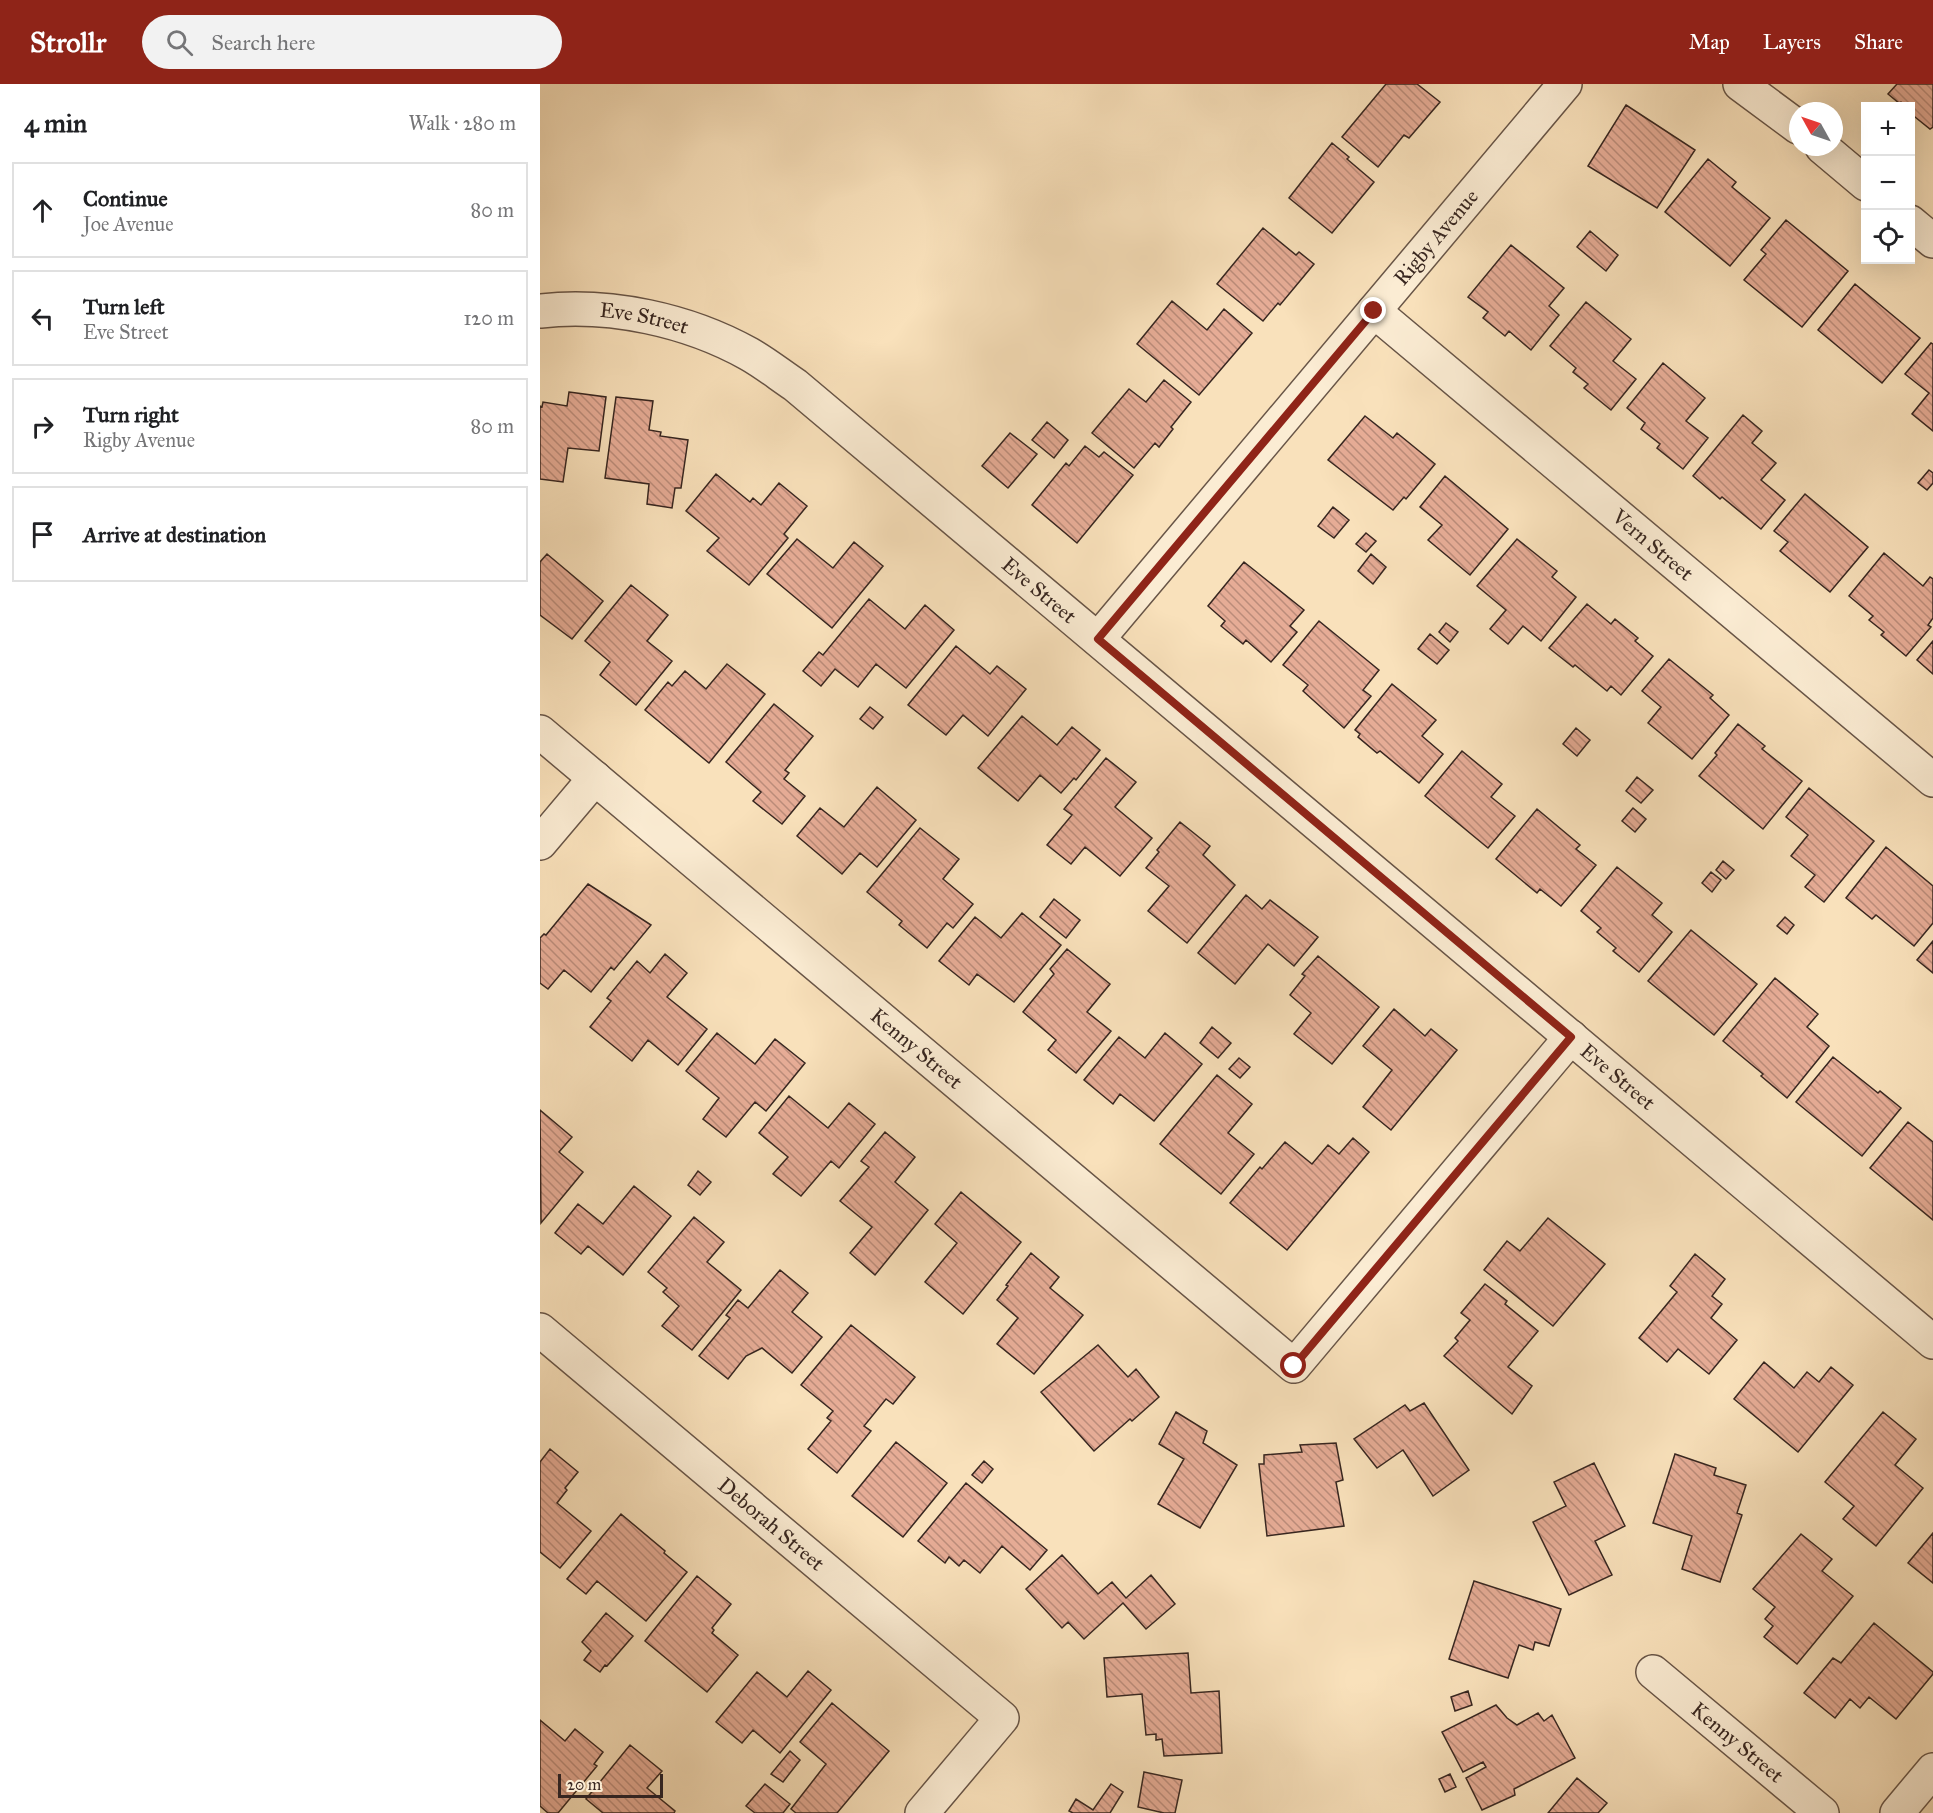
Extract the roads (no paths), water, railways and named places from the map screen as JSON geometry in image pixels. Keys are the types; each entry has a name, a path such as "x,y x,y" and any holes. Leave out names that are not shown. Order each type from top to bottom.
{"street":[{"name":"Rigby Avenue","path":"1098,639 1565,84"},
{"path":"1740,84 1789,120"},
{"path":"1833,156 1861,180"},
{"path":"1915,225 1933,241"},
{"name":"Eve Street","path":"540,311 600,310 655,319 697,331 748,354 795,385 1933,1342"},
{"name":"Vern Street","path":"1374,311 1933,780"},
{"name":"Kenny Street","path":"540,732 1294,1366 1571,1037"},
{"path":"540,843 595,778"},
{"name":"Deborah Street","path":"540,1330 1002,1718 922,1813"},
{"name":"Kenny Street","path":"1653,1672 1822,1813"},
{"path":"1897,1813 1933,1770"}]}
